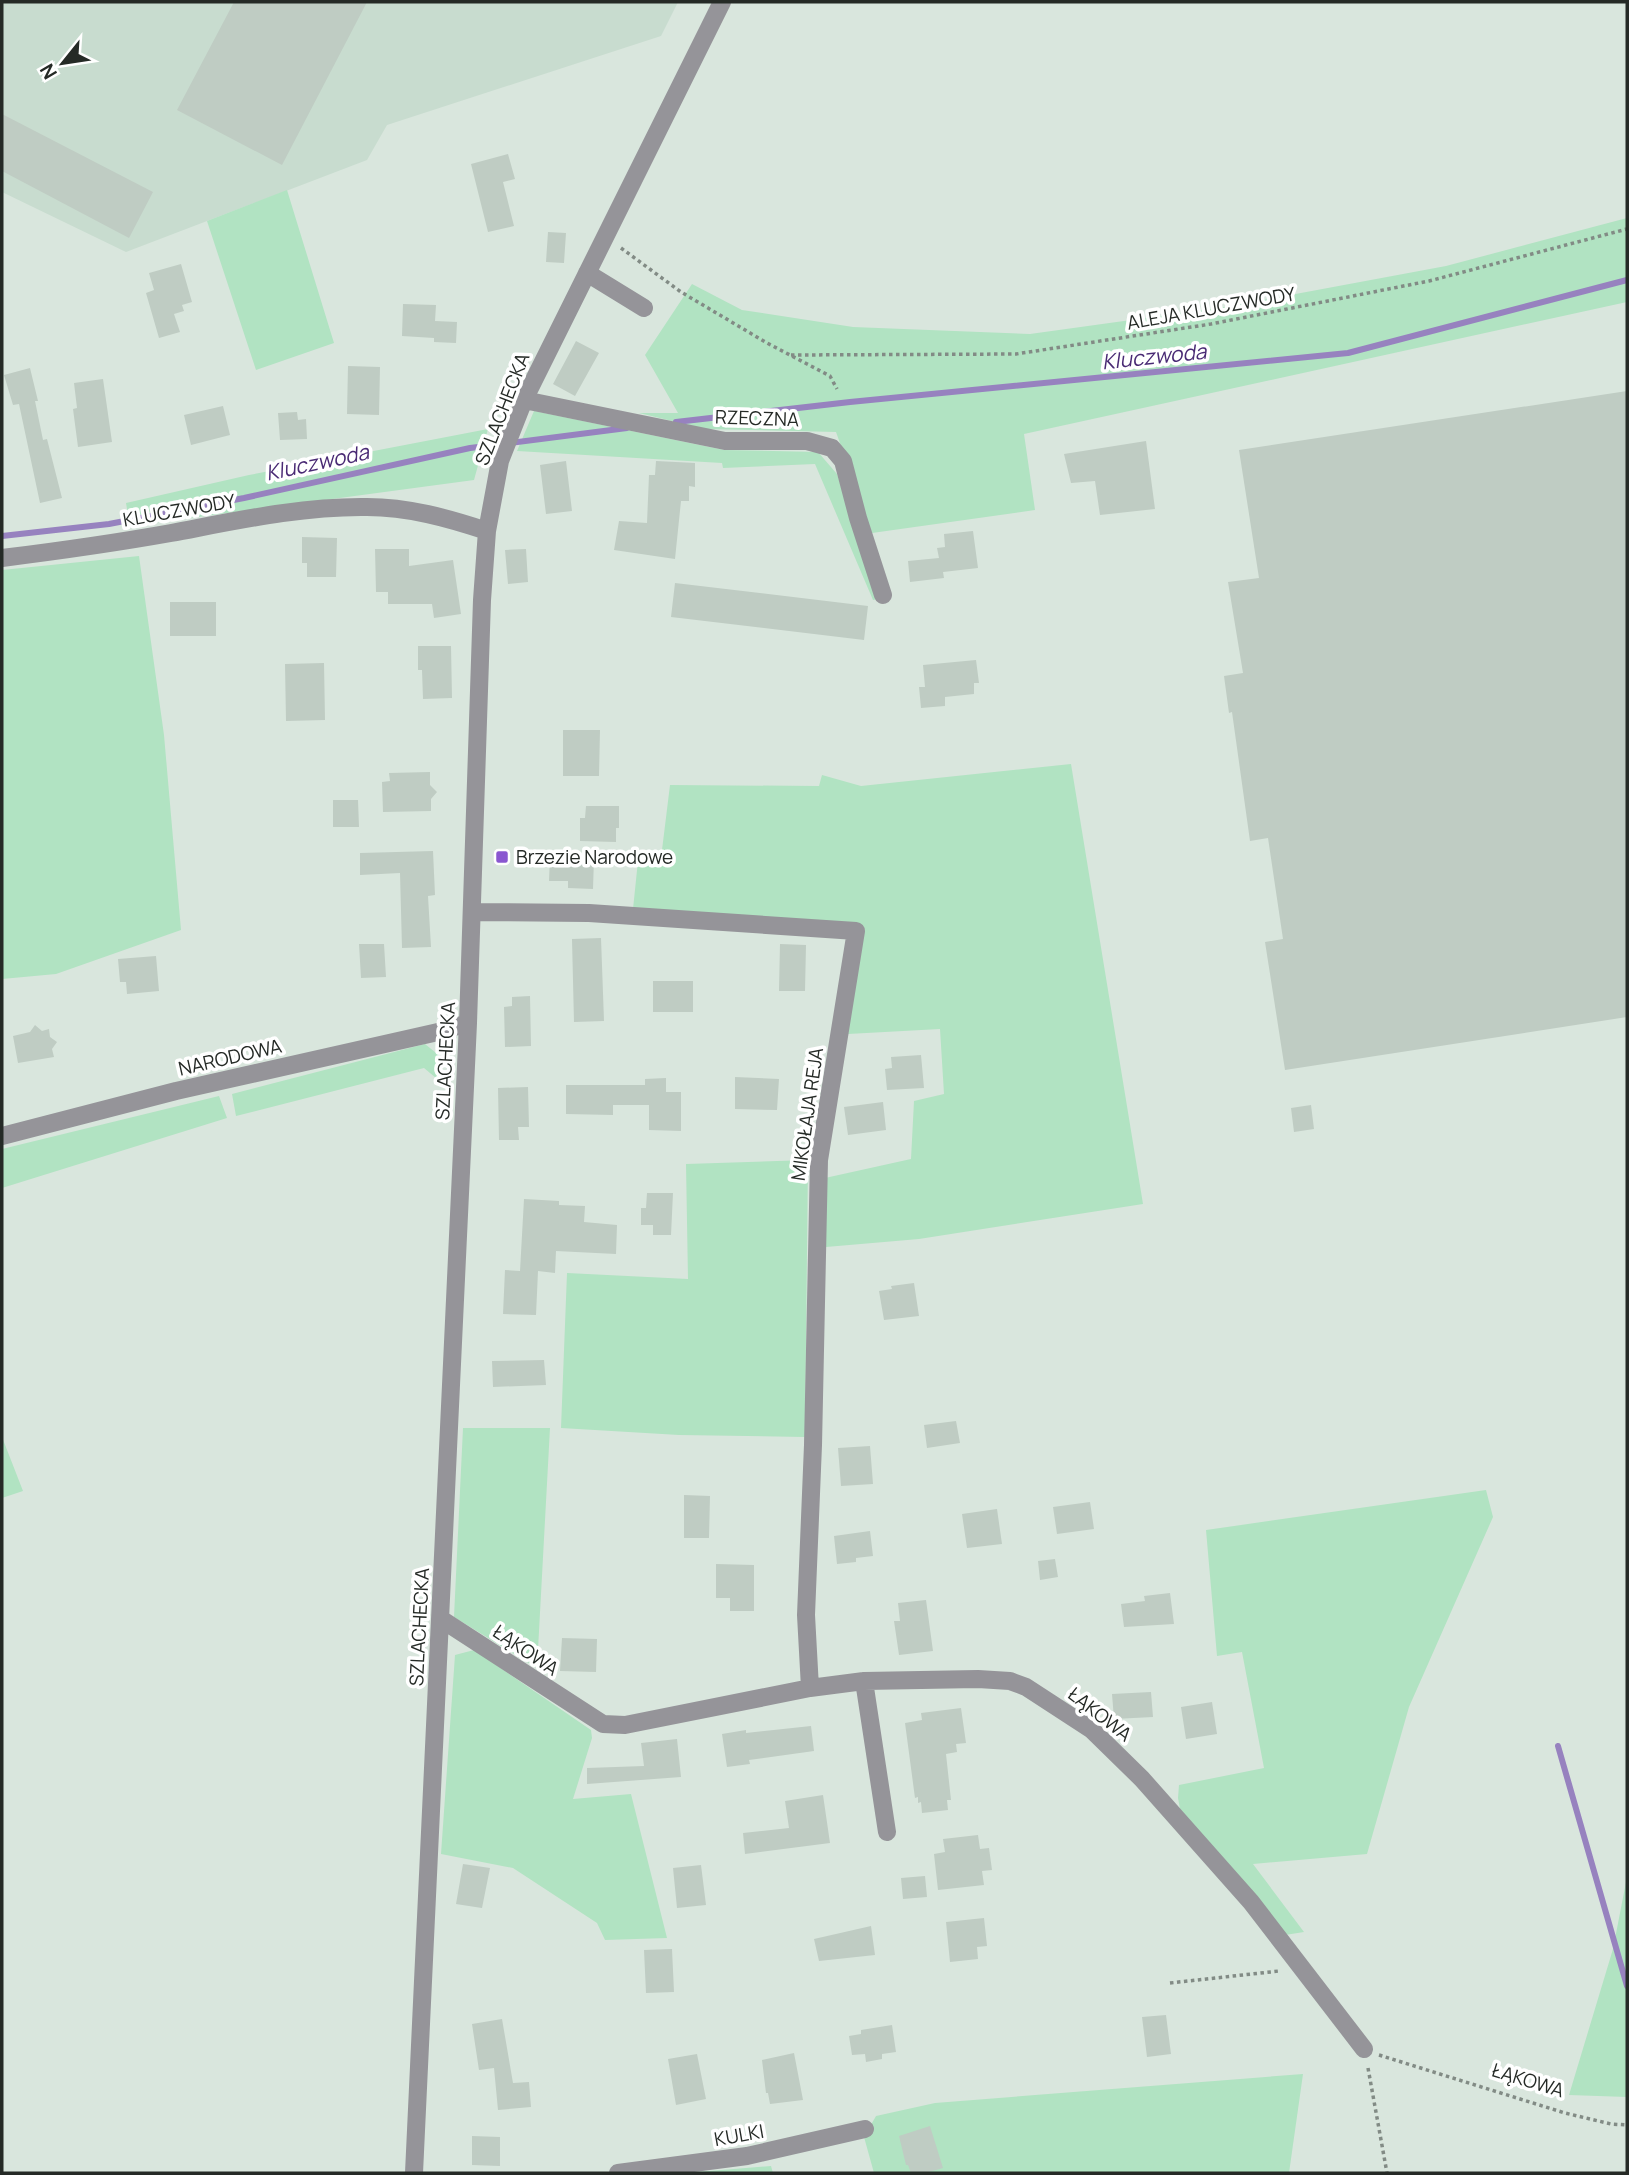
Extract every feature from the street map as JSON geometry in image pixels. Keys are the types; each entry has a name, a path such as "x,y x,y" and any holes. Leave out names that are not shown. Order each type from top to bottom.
{"street":[{"name":"SZLACHECKA","path":"414,2173 468,1023 482,600 487,531 500,461 521,407 722,2"},
{"path":"587,273 644,308"},
{"name":"RZECZNA","path":"521,407 725,441 807,441 832,448 843,461 883,596"},
{"name":"KLUCZWODY","path":"2,558 106,545 275,514 347,507 435,514 487,531"},
{"name":"MIKOŁAJA REJA","path":"472,912 589,913 856,931 819,1160 806,1615 810,1688"},
{"name":"NARODOWA","path":"2,1136 176,1091 468,1023"},
{"name":"ŁĄKOWA","path":"441,1619 603,1724 625,1725 810,1688 864,1681 1010,1681 1037,1692 1092,1730 1119,1755 1251,1902 1364,2049"},
{"path":"864,1681 887,1832"},
{"name":"KULKI","path":"618,2173 747,2156 865,2129"}],"path":[{"name":"ALEJA KLUCZWODY","path":"791,355 1016,354 1211,324 1429,281 1627,229"},
{"path":"601,245 623,249 681,292 767,343 830,376 837,389"},
{"path":"1170,1983 1303,1968"},
{"path":"1364,2049 1387,2173"},
{"name":"ŁĄKOWA","path":"1364,2049 1565,2113 1627,2126"}],"shaded area":[{"path":"2,2 678,2 661,36 387,125 367,160 126,252 2,192"}],"green space":[{"path":"287,190 334,343 256,370 207,221"},
{"path":"1627,218 1627,302 1024,434 1035,510 872,533 836,432 705,429 639,413 678,413 645,355 692,284 742,310 853,327 1030,334 1225,307 1446,266"},
{"path":"534,411 724,450 818,452 837,474 879,599 873,600 815,464 723,468 722,463 517,451"},
{"path":"488,429 474,480 130,526 126,503 249,475"},
{"path":"139,556 164,735 181,930 56,974 2,979 2,570"},
{"path":"1071,764 1143,1204 919,1239 826,1247 825,1178 911,1159 914,1101 944,1094 940,1029 848,1034 861,929 633,909 639,851 662,850 670,785 819,786 822,775 861,786"},
{"path":"425,1044 446,1061 436,1078 424,1068 236,1116 232,1094"},
{"path":"219,1096 227,1118 2,1188 2,1149"},
{"path":"808,1160 805,1437 679,1435 561,1428 567,1273 688,1279 686,1164"},
{"path":"463,1428 550,1428 537,1668 454,1617"},
{"path":"2,1437 23,1491 2,1498"},
{"path":"1486,1490 1493,1517 1409,1707 1367,1854 1253,1864 1304,1932 1285,1935 1180,1809 1179,1785 1264,1768 1242,1652 1217,1656 1206,1530"},
{"path":"474,1650 591,1730 592,1738 573,1799 631,1794 667,1938 605,1940 597,1923 513,1868 441,1854 455,1655"},
{"path":"1627,1877 1627,2097 1569,2095 1613,1949"},
{"path":"1303,2074 1289,2173 874,2173 864,2137 876,2116 935,2103"},
{"path":"771,2166 773,2173 685,2173"}],"building":[{"path":"234,2 367,2 282,165 177,110"},
{"path":"2,114 153,192 129,238 2,171"},
{"path":"508,154 515,179 503,182 514,226 488,232 471,164"},
{"path":"548,232 566,233 564,263 546,262"},
{"path":"181,264 192,302 182,305 184,311 174,314 180,332 159,338 146,293 154,290 149,273"},
{"path":"403,304 436,305 435,321 457,322 456,343 434,342 434,338 402,336"},
{"path":"576,341 599,353 575,396 553,384"},
{"path":"348,366 380,367 379,415 347,414"},
{"path":"30,368 43,440 47,439 62,498 40,503 19,404 13,405 4,375"},
{"path":"103,379 112,442 78,447 73,409 77,408 74,383"},
{"path":"1627,391 1627,1017 1285,1070 1265,942 1283,939 1268,838 1250,841 1232,712 1229,713 1224,676 1243,673 1228,582 1259,578 1239,450"},
{"path":"223,406 230,435 191,445 184,415"},
{"path":"297,412 298,420 306,419 307,439 280,440 278,413"},
{"path":"1146,441 1155,509 1100,515 1095,481 1071,483 1064,454"},
{"path":"566,461 572,511 546,514 540,465"},
{"path":"656,461 695,463 695,487 689,486 689,501 681,501 675,559 614,550 619,521 647,523 649,475 655,475"},
{"path":"973,531 978,568 943,572 944,578 910,582 908,561 939,558 937,548 945,547 944,534"},
{"path":"302,537 337,538 336,577 307,577 307,563 302,563"},
{"path":"375,549 409,549 409,566 453,560 461,614 434,618 432,604 388,604 388,592 376,592"},
{"path":"526,549 528,582 508,584 505,550"},
{"path":"675,583 868,606 864,640 671,617"},
{"path":"170,602 216,602 216,636 170,636"},
{"path":"418,646 451,646 452,698 423,699 422,670 418,670"},
{"path":"976,660 979,683 974,683 974,694 945,697 945,706 921,708 919,687 925,687 923,665"},
{"path":"324,663 325,720 286,721 285,664"},
{"path":"563,730 600,730 599,776 563,776"},
{"path":"430,772 430,785 437,792 431,799 431,811 383,812 382,782 390,781 389,773"},
{"path":"333,800 358,800 359,827 333,827"},
{"path":"586,806 619,806 616,842 580,841 580,818 585,818"},
{"path":"433,851 435,895 428,896 431,947 402,948 400,873 360,875 360,853"},
{"path":"550,857 594,858 593,889 568,888 568,881 549,881"},
{"path":"601,938 604,1021 574,1022 572,939"},
{"path":"359,944 384,944 386,977 361,978"},
{"path":"780,944 806,945 805,991 779,991"},
{"path":"156,956 159,991 127,994 126,982 120,982 118,959"},
{"path":"653,981 693,981 693,1012 653,1012"},
{"path":"530,996 531,1046 505,1047 504,1007 512,1006 512,997"},
{"path":"35,1025 42,1031 49,1029 50,1037 57,1042 52,1049 54,1057 18,1063 13,1036 30,1032"},
{"path":"921,1055 924,1088 887,1090 885,1069 892,1068 891,1057"},
{"path":"735,1077 779,1079 777,1110 735,1109"},
{"path":"666,1078 666,1092 681,1092 681,1131 649,1130 649,1105 613,1105 613,1115 566,1114 566,1085 645,1085 645,1079"},
{"path":"528,1087 529,1127 518,1127 519,1140 499,1140 498,1088"},
{"path":"883,1102 886,1130 848,1135 844,1107"},
{"path":"1311,1105 1314,1129 1294,1132 1291,1108"},
{"path":"647,1193 673,1193 671,1235 653,1235 653,1225 641,1225 641,1208 646,1208"},
{"path":"524,1199 585,1206 584,1222 617,1225 616,1254 556,1251 555,1273 538,1271 536,1315 503,1314 505,1270 520,1271"},
{"path":"914,1283 919,1316 884,1320 879,1291 892,1289 891,1286"},
{"path":"544,1360 546,1385 493,1387 492,1361"},
{"path":"956,1421 960,1443 927,1448 924,1425"},
{"path":"870,1446 873,1484 841,1486 838,1448"},
{"path":"684,1495 710,1496 709,1538 684,1538"},
{"path":"1090,1502 1094,1529 1057,1534 1053,1507"},
{"path":"997,1509 1002,1544 967,1548 962,1514"},
{"path":"870,1531 873,1556 856,1558 856,1562 837,1564 834,1536"},
{"path":"1055,1559 1058,1577 1040,1580 1038,1561"},
{"path":"716,1564 754,1565 754,1611 730,1611 730,1598 716,1598"},
{"path":"1170,1593 1174,1624 1124,1627 1121,1604 1145,1601 1144,1596"},
{"path":"926,1600 933,1651 899,1655 894,1621 900,1621 898,1603"},
{"path":"562,1638 597,1639 596,1672 560,1671"},
{"path":"1151,1692 1153,1717 1114,1719 1112,1694"},
{"path":"1212,1702 1217,1734 1186,1739 1181,1707"},
{"path":"961,1708 966,1743 956,1744 957,1752 946,1754 951,1800 947,1800 948,1810 922,1813 921,1802 918,1803 918,1797 915,1798 905,1723 922,1720 921,1713"},
{"path":"811,1726 814,1751 749,1760 750,1764 727,1767 722,1734"},
{"path":"677,1739 681,1777 587,1784 587,1768 644,1766 641,1743"},
{"path":"823,1795 830,1843 745,1854 743,1833 789,1828 785,1801"},
{"path":"978,1835 980,1849 989,1848 992,1870 982,1871 984,1885 938,1890 934,1854 945,1852 943,1839"},
{"path":"463,1864 490,1868 482,1908 456,1904"},
{"path":"701,1865 706,1905 677,1908 673,1868"},
{"path":"925,1876 927,1897 903,1899 901,1878"},
{"path":"984,1918 987,1946 977,1947 978,1959 950,1962 946,1922"},
{"path":"871,1926 875,1955 819,1961 814,1939"},
{"path":"672,1949 674,1992 646,1993 644,1950"},
{"path":"1166,2015 1171,2054 1147,2057 1142,2017"},
{"path":"502,2019 513,2083 529,2082 531,2107 498,2110 494,2068 479,2070 472,2024"},
{"path":"892,2025 896,2052 882,2054 882,2059 866,2062 865,2054 852,2055 849,2036 861,2034 861,2030"},
{"path":"794,2053 803,2100 770,2104 762,2060"},
{"path":"697,2054 706,2099 676,2105 668,2059"},
{"path":"930,2126 943,2168 925,2173 911,2173 906,2165 899,2136"},
{"path":"472,2136 500,2137 500,2166 472,2165"}],"waterway":[{"name":"Kluczwoda","path":"676,422 850,402 1348,353 1627,280"},
{"name":"Kluczwoda","path":"2,536 109,524 244,498 470,448 627,428"},
{"path":"1558,1746 1627,1986"}],"place":[{"name":"Brzezie Narodowe","path":"502,857"}]}
